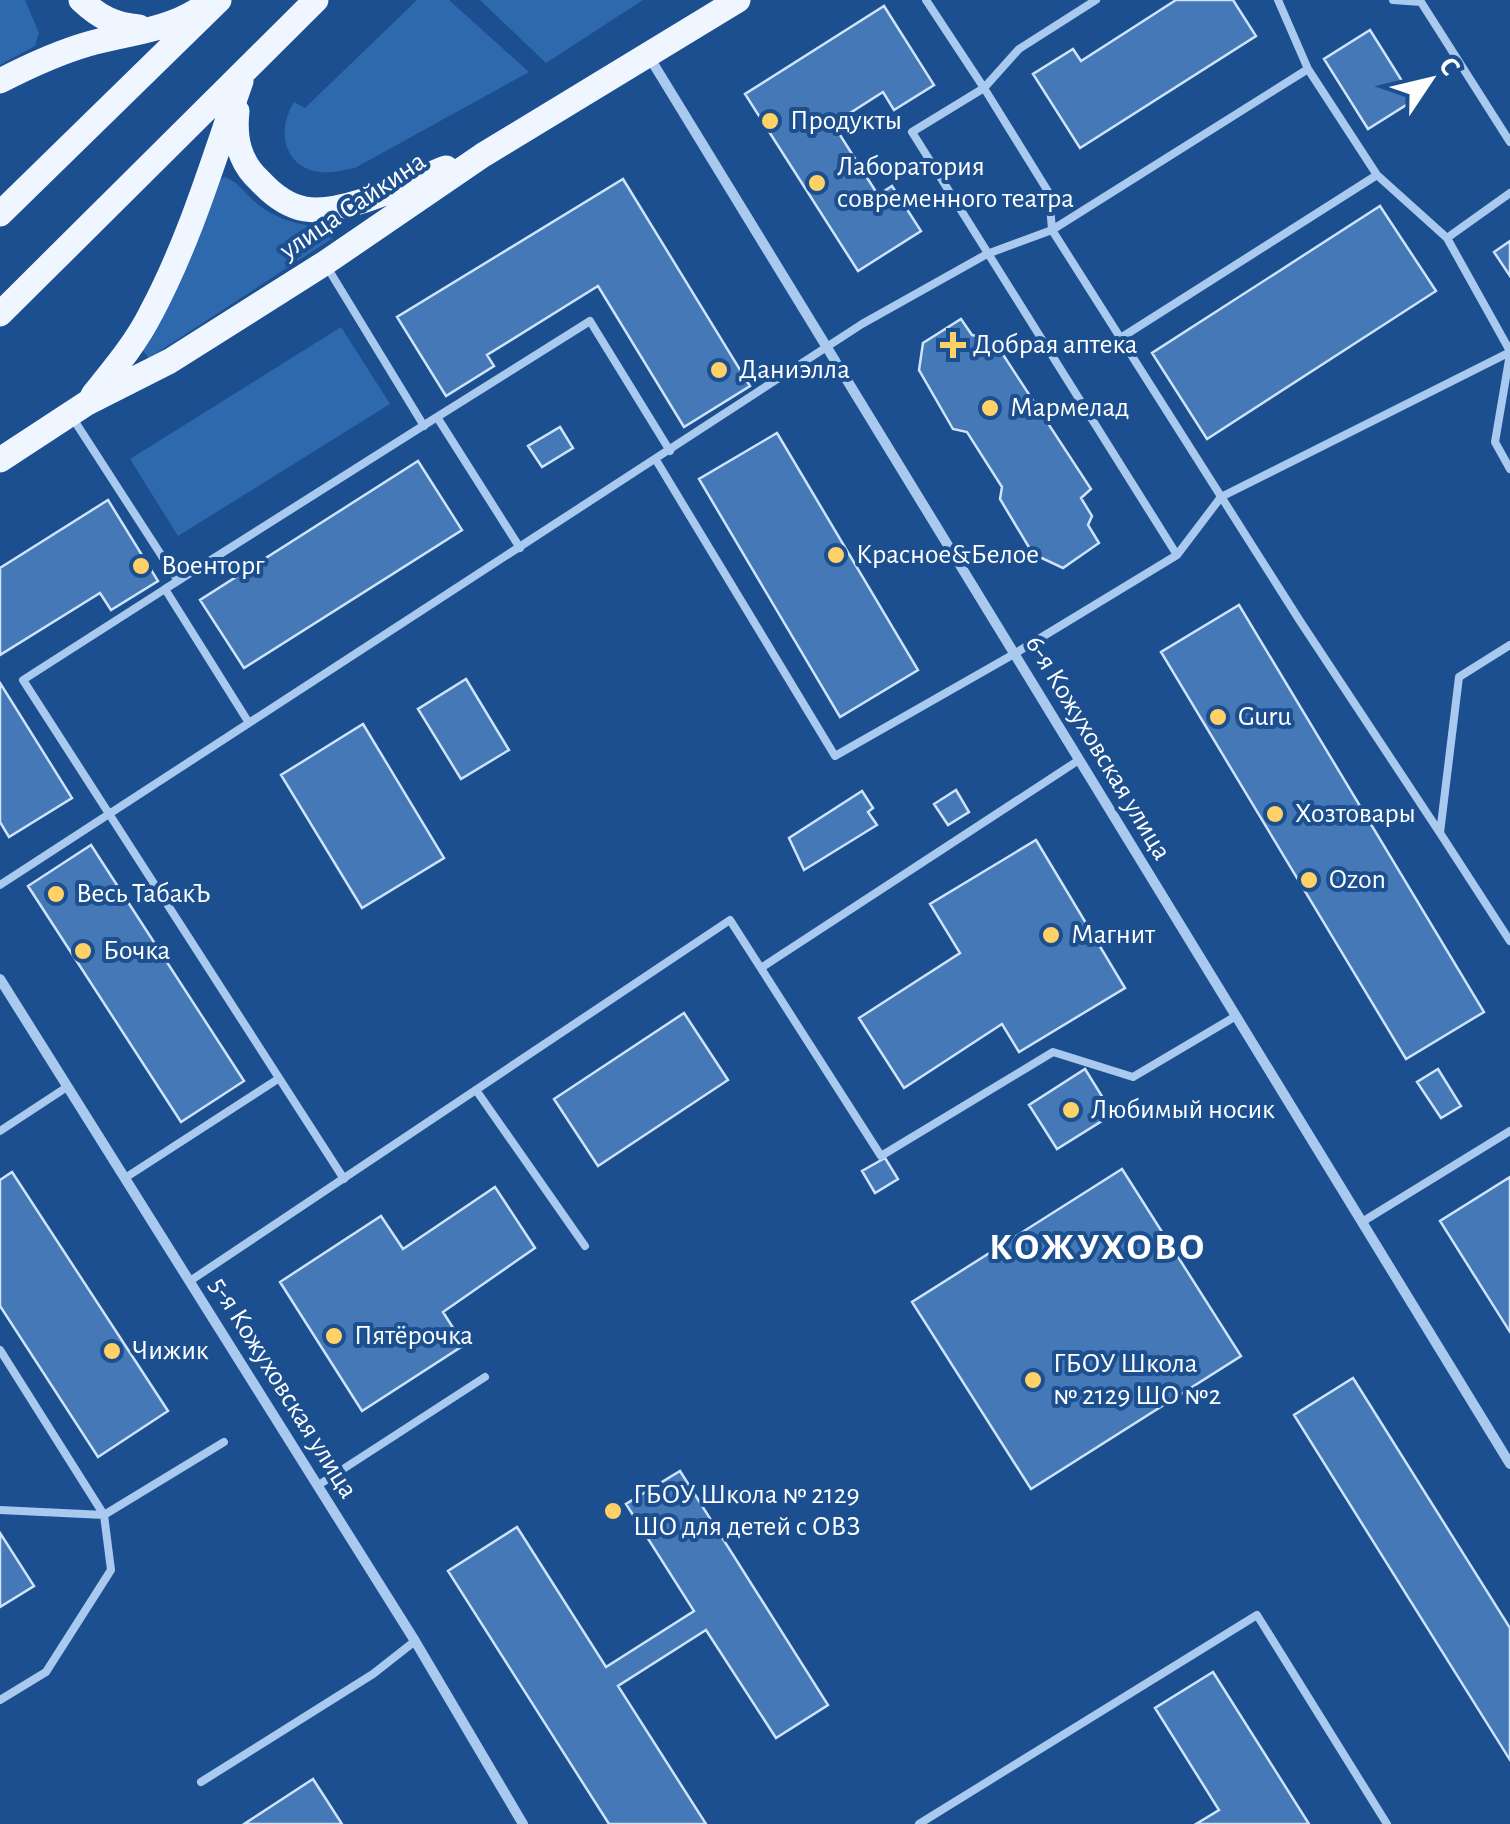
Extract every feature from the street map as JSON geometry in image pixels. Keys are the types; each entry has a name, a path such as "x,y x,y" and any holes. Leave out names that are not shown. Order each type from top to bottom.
{"main road":[{"path":"81,0 96,14 119,26 154,29"},
{"path":"0,81 38,61 154,29 216,0"},
{"path":"0,214 216,0"},
{"path":"0,314 316,0"},
{"name":"улица Сайкина","path":"0,460 79,408 170,361 324,263 482,154 738,0"},
{"path":"242,76 235,129 239,152 254,176 276,198 306,210 341,206 482,154"},
{"path":"79,408 127,353 152,311 199,201 242,76"}],"street":[{"name":"6-я Кожуховская улица","path":"648,54 1510,1464"},
{"name":"5-я Кожуховская улица","path":"0,979 414,1641 522,1824"}],"lane":[{"path":"926,0 1049,193 1052,230 1119,339 1510,941"},
{"path":"1096,0 1019,50 984,88 912,132 1177,554"},
{"path":"1278,0 1308,69 1377,175 1447,238 1510,353 1494,442 1510,469"},
{"path":"1393,0 1421,2 1510,142"},
{"path":"0,885 862,324 987,254 1052,230 1308,69"},
{"path":"1119,339 1377,175"},
{"path":"1447,238 1510,193"},
{"path":"324,263 424,426"},
{"path":"344,1179 23,680 590,321 670,450"},
{"path":"656,460 835,756 1014,654 1177,554 1221,497 1510,353"},
{"path":"79,408 178,581"},
{"path":"438,417 520,548"},
{"path":"166,590 250,723"},
{"path":"1440,832 1459,678 1510,646"},
{"path":"761,968 1079,760"},
{"path":"190,1281 730,920 881,1156 1053,1052 1133,1077 1236,1016"},
{"path":"125,1178 278,1079"},
{"path":"0,1131 67,1087"},
{"path":"476,1090 586,1246"},
{"path":"1362,1222 1510,1131"},
{"path":"0,1350 104,1515 111,1570 46,1672 0,1700"},
{"path":"318,1486 485,1377"},
{"path":"0,1510 104,1515 224,1442"},
{"path":"918,1824 1257,1614 1387,1824"},
{"path":"201,1782 373,1674 414,1641"}],"shaded area":[{"path":"0,0 25,0 39,33 35,46 0,65"},
{"path":"417,0 449,0 529,72 355,168 323,172 302,166 286,142 286,121 294,102 305,108"},
{"path":"480,0 643,0 546,63"},
{"path":"224,177 272,214 329,228 333,238 149,358 143,351"},
{"path":"341,327 390,404 178,536 130,459"}],"building":[{"path":"1176,0 1233,0 1256,36 1080,148 1033,74 1073,49 1081,61"},
{"path":"884,6 934,85 894,110 883,92 833,124 878,195 892,186 921,231 858,271 745,94"},
{"path":"1370,30 1414,100 1368,129 1324,59"},
{"path":"623,179 750,386 684,427 598,286 487,355 494,366 446,396 397,317"},
{"path":"1380,206 1436,291 1207,439 1152,353"},
{"path":"1510,241 1510,276 1494,252"},
{"path":"961,319 972,335 983,337 994,354 1000,350 1091,489 1081,498 1092,516 1088,525 1099,543 1063,568 1033,554 1000,499 1002,487 967,432 953,429 919,370 923,343"},
{"path":"560,427 573,448 542,467 528,446"},
{"path":"777,433 918,670 840,717 699,479"},
{"path":"418,461 462,530 244,668 200,600"},
{"path":"108,500 158,581 111,610 100,593 0,655 0,568"},
{"path":"1239,605 1484,1012 1406,1059 1161,652"},
{"path":"466,679 509,750 461,779 418,709"},
{"path":"0,683 72,798 9,837 0,822"},
{"path":"363,724 444,858 362,908 281,775"},
{"path":"956,790 969,812 948,825 934,804"},
{"path":"862,791 873,808 868,812 877,825 804,870 789,838"},
{"path":"1036,840 1125,988 1019,1052 1002,1024 904,1088 859,1018 960,953 930,904"},
{"path":"91,845 244,1081 181,1122 28,886"},
{"path":"684,1013 728,1080 598,1166 554,1099"},
{"name":"Любимый носик","path":"1085,1069 1113,1114 1057,1149 1029,1105"},
{"path":"1438,1069 1461,1106 1441,1118 1417,1082"},
{"path":"885,1158 898,1179 875,1193 862,1171"},
{"path":"1122,1169 1241,1356 1031,1489 912,1302"},
{"path":"12,1172 168,1411 98,1457 0,1306 0,1180"},
{"path":"1510,1177 1510,1332 1440,1221"},
{"path":"495,1187 535,1248 443,1312 464,1345 362,1411 280,1282 381,1216 403,1249"},
{"path":"1353,1378 1510,1628 1510,1760 1294,1415"},
{"path":"680,1471 828,1705 776,1738 706,1630 618,1686 706,1824 609,1824 448,1571 517,1527 606,1667 694,1611 626,1504"},
{"path":"0,1533 34,1586 0,1607"},
{"path":"1213,1672 1309,1824 1196,1824 1219,1810 1155,1708"},
{"path":"313,1779 342,1824 244,1824"}],"place":[{"name":"Продукты","path":"770,121"},
{"name":"Лаборатория современного театра","path":"817,183"},
{"name":"Добрая аптека","path":"953,345"},
{"name":"Даниэлла","path":"719,370"},
{"name":"Мармелад","path":"990,408"},
{"name":"Красное&Белое","path":"836,555"},
{"name":"Военторг","path":"141,566"},
{"name":"Guru","path":"1218,717"},
{"name":"Хозтовары","path":"1275,814"},
{"name":"Ozon","path":"1309,880"},
{"name":"Весь ТабакЪ","path":"56,894"},
{"name":"Магнит","path":"1051,935"},
{"name":"Бочка","path":"83,951"},
{"name":"Любимый носик","path":"1071,1110"},
{"name":"Пятёрочка","path":"334,1336"},
{"name":"Чижик","path":"112,1351"},
{"name":"ГБОУ Школа № 2129 ШО №2","path":"1033,1380"},
{"name":"ГБОУ Школа № 2129 ШО для детей с ОВЗ","path":"613,1511"}],"district":[{"name":"КОЖУХОВО","path":"1098,1248"}]}
